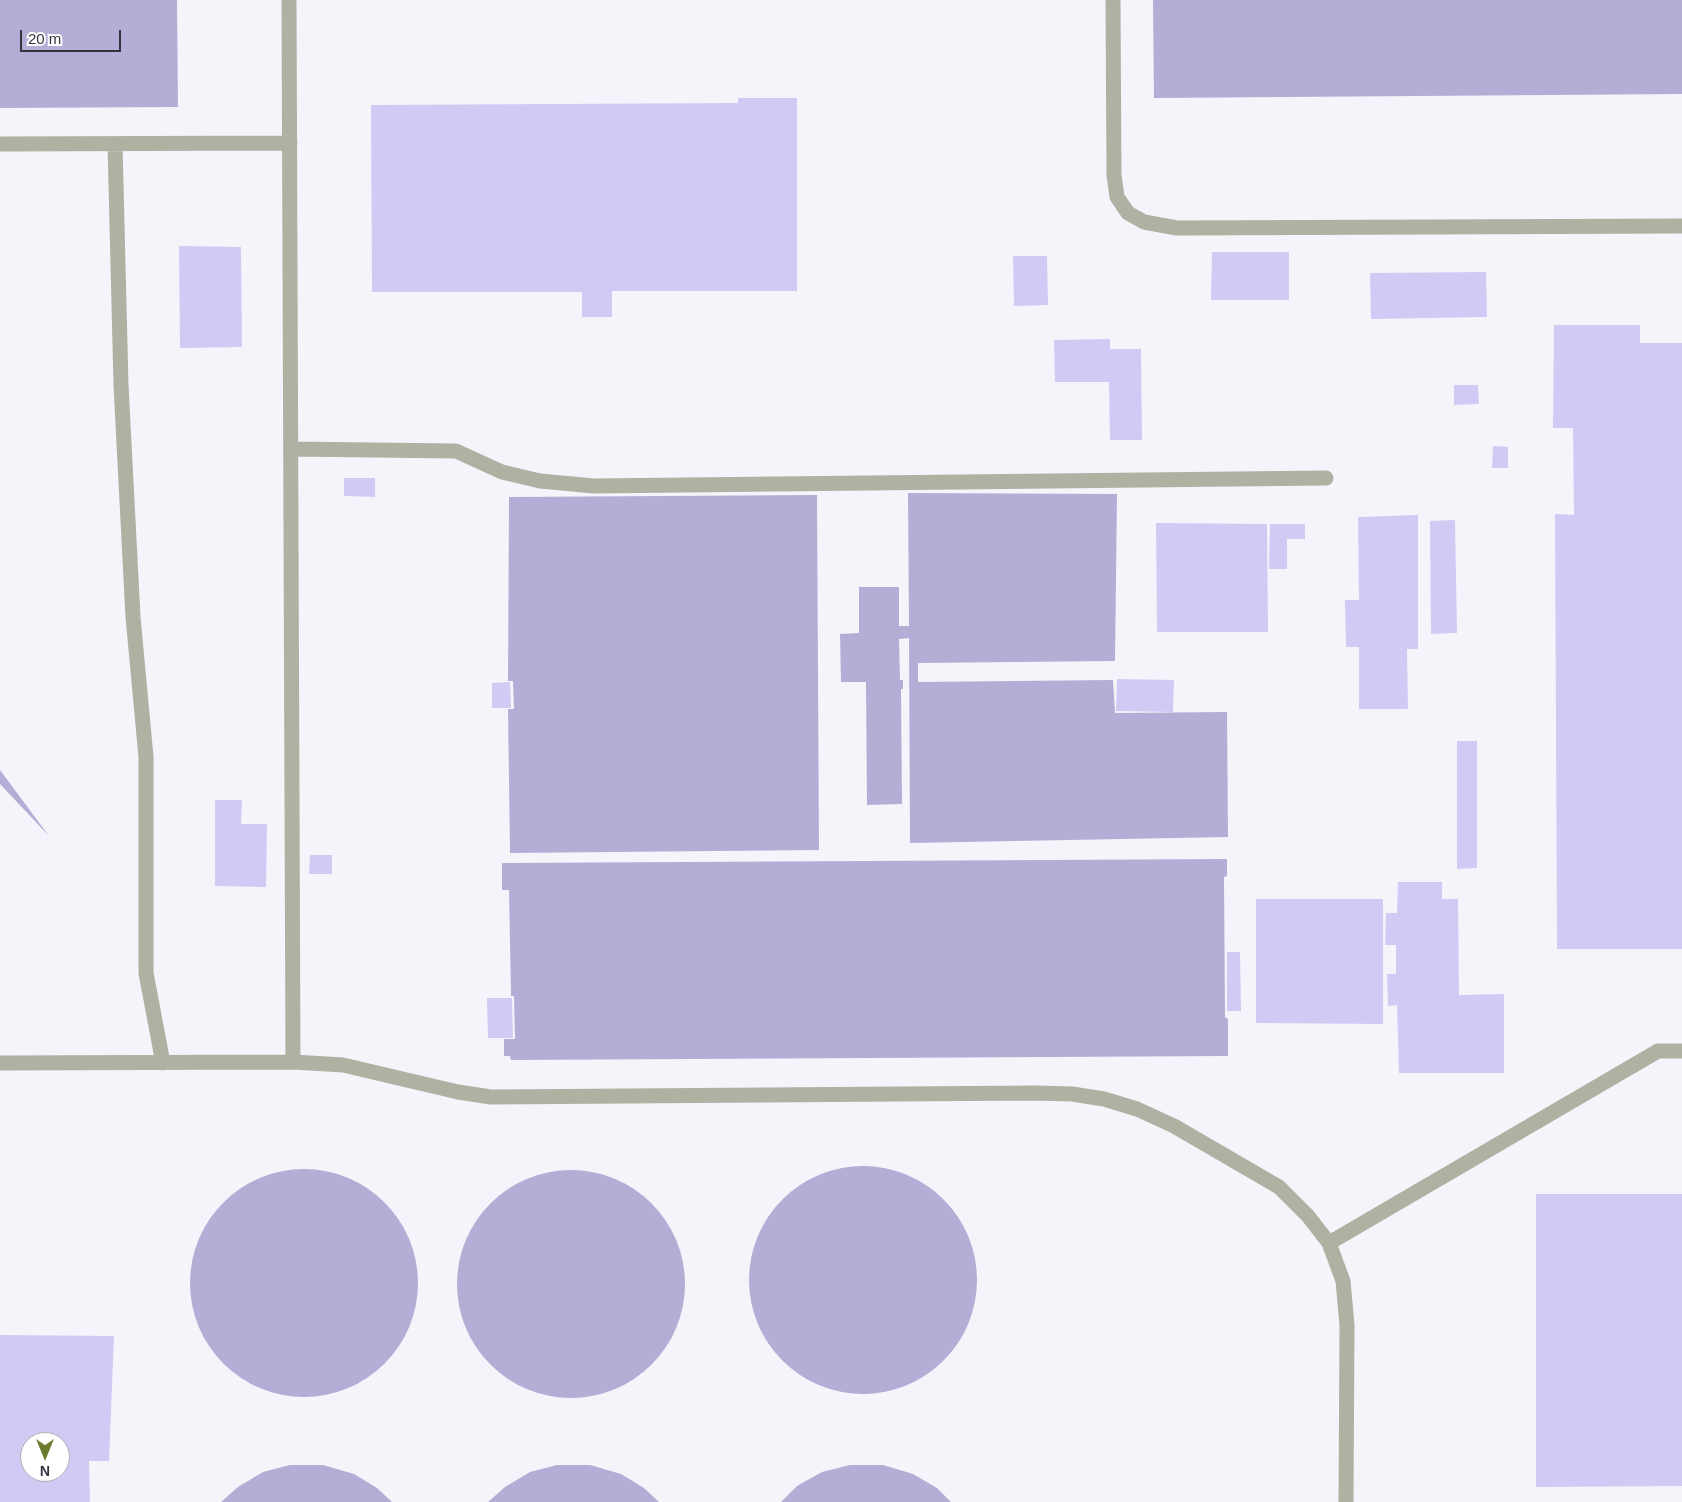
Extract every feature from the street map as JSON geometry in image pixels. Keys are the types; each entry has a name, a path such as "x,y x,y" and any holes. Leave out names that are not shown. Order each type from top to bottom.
{"lane":[{"path":"289,0 293,1062"},
{"path":"1113,0 1114,175 1117,197 1128,212 1144,222 1177,228 1682,226"},
{"path":"0,144 290,143"},
{"path":"115,144 121,384 133,617 146,757 146,973 163,1063"},
{"path":"291,449 456,451 502,472 540,481 594,486 1326,478"},
{"path":"1329,1243 1658,1051 1682,1051"},
{"path":"0,1063 293,1062 343,1065 458,1092 491,1097 1037,1093 1072,1094 1104,1099 1137,1109 1174,1126 1279,1187 1308,1216 1329,1243 1343,1281 1347,1325 1346,1502"}],"shaded area":[{"path":"0,0 177,0 178,107 0,108"},
{"path":"1153,0 1682,0 1682,94 1154,98"},
{"path":"908,493 1117,494 1115,661 918,663 918,682 1113,680 1115,713 1227,712 1228,837 910,843 909,638 899,639 900,680 903,680 903,689 901,689 902,804 867,805 866,682 841,682 840,634 859,633 859,587 899,587 899,626 909,626"},
{"path":"817,495 819,850 510,853 508,709 514,709 513,681 508,681 509,497"},
{"path":"0,770 49,836 0,784"},
{"path":"1227,859 1227,876 1224,877 1225,1017 1228,1019 1228,1056 511,1060 510,1056 504,1056 504,1039 515,1039 514,996 511,996 509,890 502,890 502,863"},
{"path":"852,1166 874,1166 896,1171 917,1179 944,1199 964,1226 975,1258 977,1280 975,1302 964,1334 944,1361 917,1381 896,1389 874,1394 852,1394 830,1389 809,1381 782,1361 762,1334 754,1313 749,1291 749,1269 754,1247 762,1226 782,1199 809,1179 830,1171"},
{"path":"304,1169 326,1171 358,1182 385,1202 405,1229 416,1261 418,1283 416,1305 405,1337 385,1364 358,1384 326,1395 304,1397 282,1395 250,1384 223,1364 203,1337 192,1305 190,1283 192,1261 203,1229 223,1202 250,1182 282,1171"},
{"path":"571,1170 593,1172 625,1183 652,1203 672,1230 683,1262 685,1284 683,1306 672,1338 652,1365 625,1385 593,1396 571,1398 549,1396 517,1385 490,1365 470,1338 459,1306 457,1284 459,1262 470,1230 490,1203 517,1183 549,1172"},
{"path":"290,1465 323,1465 354,1474 377,1488 392,1502 221,1502 238,1487 263,1472"},
{"path":"557,1465 590,1465 621,1474 644,1488 659,1502 488,1502 505,1487 530,1472"},
{"path":"850,1465 883,1465 913,1474 937,1488 951,1502 781,1502 797,1486 822,1472"}],"building":[{"path":"738,98 797,98 797,291 612,291 612,317 582,317 582,292 372,292 371,105 738,103"},
{"path":"179,246 241,247 242,347 180,348"},
{"path":"1212,252 1289,252 1289,300 1211,300"},
{"path":"1013,256 1047,256 1048,305 1014,306"},
{"path":"1486,272 1487,317 1371,319 1370,273"},
{"path":"1554,325 1640,325 1640,343 1682,343 1682,949 1557,949 1555,514 1574,515 1573,428 1553,428"},
{"path":"1110,339 1110,349 1141,349 1142,440 1110,440 1109,382 1055,382 1054,340"},
{"path":"1454,385 1478,385 1479,404 1454,405"},
{"path":"1493,446 1508,447 1508,468 1492,468"},
{"path":"344,478 375,478 375,497 344,496"},
{"path":"1418,515 1418,649 1407,649 1408,709 1359,709 1359,647 1346,647 1345,600 1359,600 1358,517"},
{"path":"1455,520 1457,633 1431,634 1430,521"},
{"path":"1156,523 1267,524 1268,632 1157,632"},
{"path":"1270,524 1305,524 1305,539 1287,539 1287,569 1269,569"},
{"path":"1117,679 1174,680 1173,712 1116,711"},
{"path":"510,682 511,708 492,708 492,683"},
{"path":"1457,741 1477,741 1477,868 1457,869"},
{"path":"215,800 242,800 241,824 267,824 266,887 215,886"},
{"path":"310,855 332,855 332,874 309,874"},
{"path":"1398,882 1442,882 1442,899 1458,899 1459,995 1504,994 1504,1073 1399,1073 1397,1005 1388,1006 1387,974 1396,974 1396,945 1385,945 1386,913 1397,913"},
{"path":"1256,899 1383,899 1383,1024 1256,1023"},
{"path":"1227,952 1240,952 1241,1011 1227,1011"},
{"path":"487,998 512,998 513,1038 488,1038"},
{"path":"1536,1194 1682,1194 1682,1486 1536,1487"},
{"path":"0,1335 114,1336 109,1461 89,1461 90,1502 0,1502"}]}
